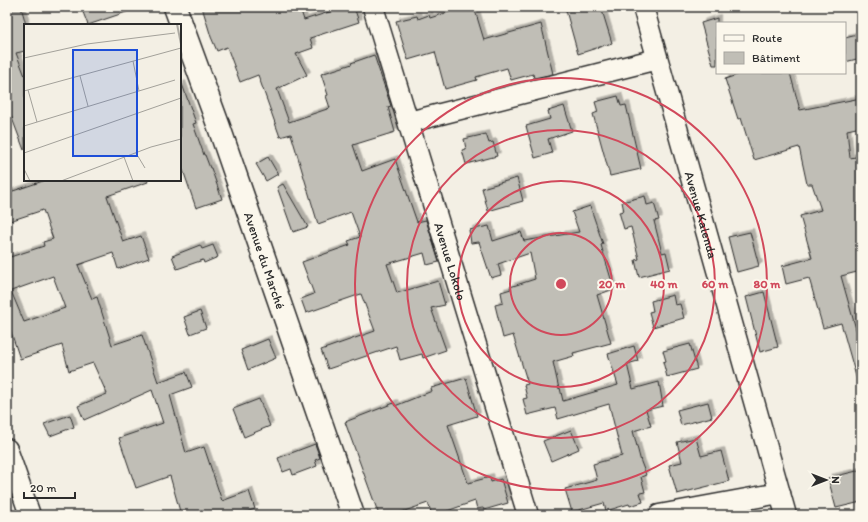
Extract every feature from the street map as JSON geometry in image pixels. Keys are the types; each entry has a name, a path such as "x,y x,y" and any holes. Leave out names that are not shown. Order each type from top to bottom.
{"street":[{"name":"Avenue du Marché","path":"175,7 219,127 353,515"},
{"name":"Avenue Lokolo","path":"373,7 528,515"},
{"name":"Avenue Kalenda","path":"643,7 786,515"},
{"path":"409,122 657,59"},
{"path":"7,449 30,515"},
{"path":"659,515 780,493"}],"building":[{"path":"7,7 21,7 25,21 24,51 16,53 24,73 24,150 7,105"},
{"path":"81,7 135,7 135,9 88,24"},
{"path":"202,7 298,7 304,20 345,7 354,7 359,22 310,38 313,48 296,54 307,75 277,89 289,122 330,108 326,96 328,95 321,74 374,55 391,106 388,107 395,132 353,145 362,171 395,159 417,222 426,220 439,262 427,265 424,253 387,264 397,293 438,281 445,305 431,308 446,350 423,358 422,354 400,360 396,346 328,369 321,350 375,331 361,294 306,313 301,299 314,294 302,262 350,245 348,241 360,237 351,212 318,224 291,134 280,137 258,75 240,82 227,47 217,51"},
{"path":"454,7 474,7 484,40 541,24 553,74 534,78 533,74 511,80 507,68 476,77 477,80 445,89 435,52 408,60 396,21 417,16 418,19 429,15 430,18 455,10"},
{"path":"565,7 601,7 612,43 578,54"},
{"path":"717,18 716,65 713,65 701,23"},
{"path":"861,34 861,58 846,62 846,38"},
{"path":"740,74 790,74 800,110 861,98 861,127 847,130 850,158 861,156 861,271 841,276 861,347 861,380 857,380 841,323 823,328 809,278 786,284 782,266 812,258 800,216 821,210 812,184 807,184 799,147 754,160 741,118 738,119 725,79"},
{"path":"181,84 196,123 193,124 204,155 211,168 222,199 196,208 183,170 181,171"},
{"path":"618,96 621,106 626,105 641,169 610,176 593,114 598,112 595,102"},
{"path":"564,106 572,131 548,139 552,153 535,158 526,126 550,119 548,111"},
{"path":"486,134 489,143 493,142 497,156 466,164 462,150 466,149 464,139"},
{"path":"268,157 278,174 266,181 256,164"},
{"path":"517,178 523,201 488,211 482,188"},
{"path":"43,181 148,181 107,196 123,242 141,236 149,258 118,269 113,253 78,265 92,299 97,297 112,345 142,335 158,382 186,372 192,387 170,395 186,453 204,447 222,501 249,491 255,509 237,515 181,515 170,476 136,488 119,438 163,423 152,390 84,420 78,406 107,394 93,363 69,371 62,345 20,359 7,320 7,258 44,246 43,242 53,239 43,210 7,222 7,193","holes":["53,276 65,308 24,322 11,291"]},
{"path":"283,184 308,227 293,232 277,187"},
{"path":"645,196 647,205 654,203 659,220 654,221 662,253 666,252 670,269 639,277 635,260 639,259 631,227 624,229 619,212 624,211 622,202"},
{"path":"590,206 603,244 601,245 614,289 597,295 611,343 573,353 574,356 553,362 563,401 618,385 608,354 634,346 638,361 627,364 633,389 659,382 663,406 646,410 651,426 633,431 646,475 641,477 645,492 640,493 643,502 630,506 629,504 606,511 604,503 572,512 565,489 597,480 593,464 622,456 609,404 558,419 555,408 527,415 523,399 527,398 524,385 528,384 513,335 503,338 495,305 503,303 501,292 511,289 510,287 535,279 530,253 498,264 501,275 491,278 479,242 471,243 469,230 489,226 493,241 521,232 524,241 579,232 572,212"},
{"path":"750,232 759,266 737,272 728,237"},
{"path":"200,245 202,249 213,245 218,257 204,263 203,260 177,269 172,256"},
{"path":"764,292 778,347 760,352 746,297"},
{"path":"673,295 675,305 680,304 684,318 653,327 649,312 653,311 651,301"},
{"path":"200,311 206,328 190,334 184,317"},
{"path":"268,339 276,358 248,370 241,350"},
{"path":"690,344 697,369 667,377 663,362 666,361 663,351"},
{"path":"466,378 477,416 448,425 468,483 490,477 491,482 501,479 508,503 484,510 483,508 477,509 475,501 436,515 432,515 428,503 393,515 379,515 345,422 394,403 395,406 432,391 431,388"},
{"path":"259,399 270,426 244,437 233,409"},
{"path":"708,402 712,417 681,425 677,410"},
{"path":"70,415 74,427 50,436 44,424"},
{"path":"571,430 579,449 551,461 543,441"},
{"path":"696,438 701,456 721,451 729,481 677,494 669,465 682,462 677,442"},
{"path":"315,444 320,458 315,460 317,466 293,475 291,469 283,472 278,458"},
{"path":"861,470 861,502 836,508 828,478"}]}
